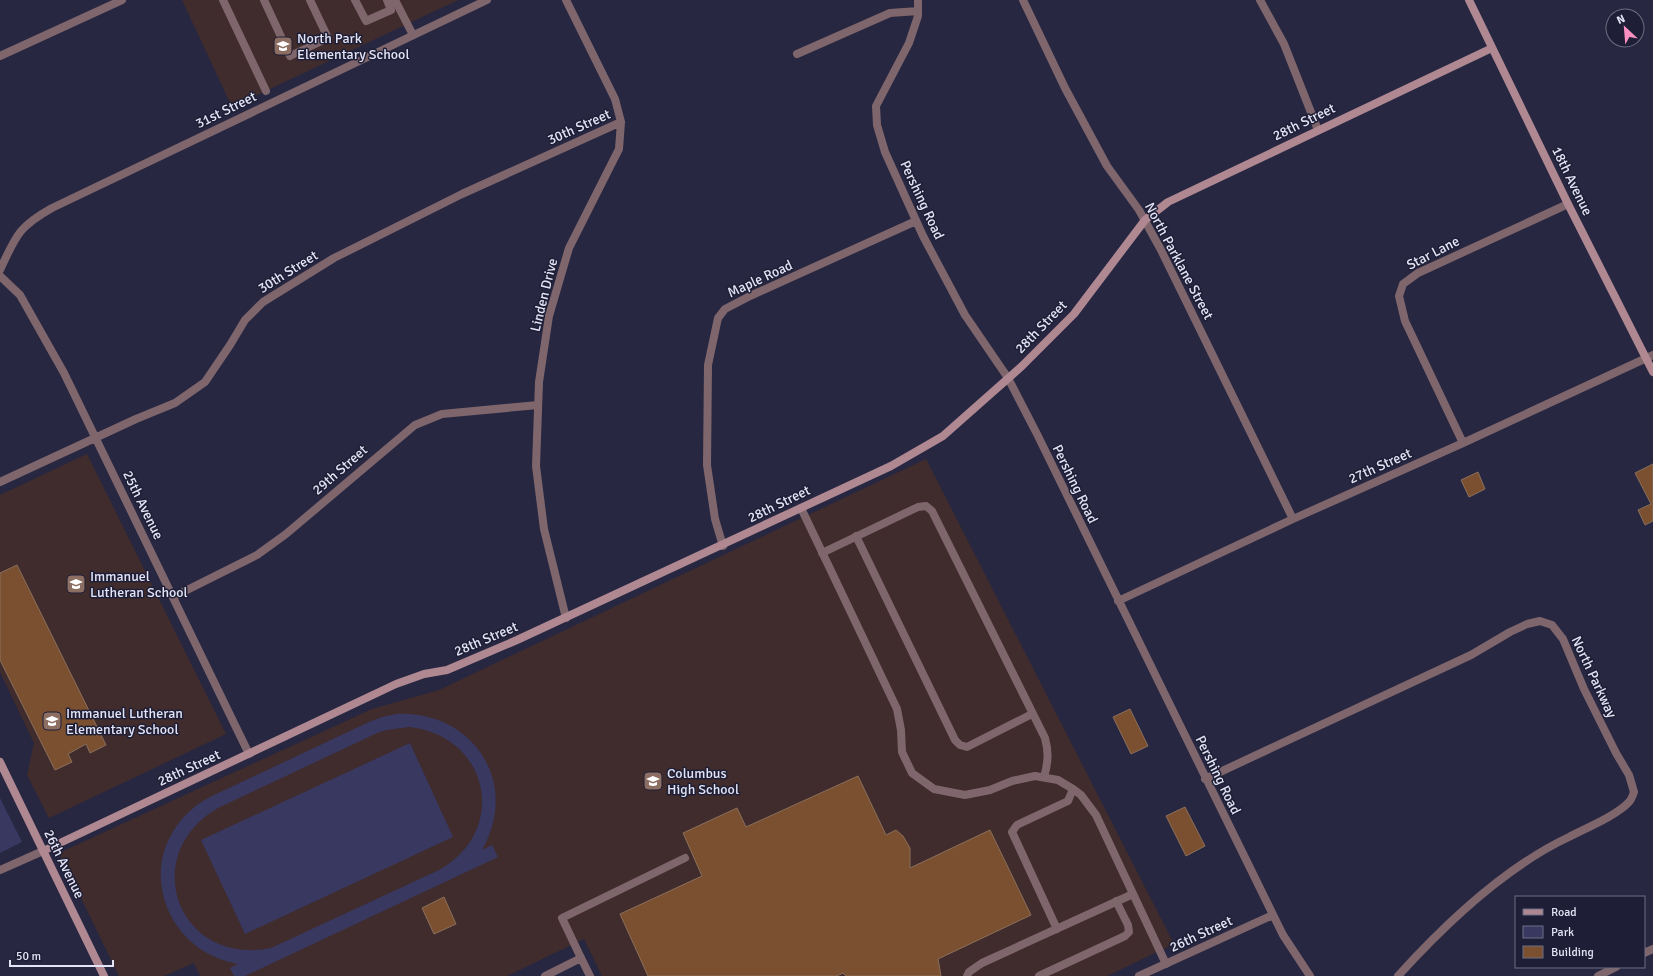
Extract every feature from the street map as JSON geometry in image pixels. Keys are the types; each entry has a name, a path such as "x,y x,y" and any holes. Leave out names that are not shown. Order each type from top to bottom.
{"street":[{"path":"0,56 122,0"},
{"path":"223,0 266,91"},
{"path":"264,0 290,56 328,38 310,0"},
{"path":"355,0 366,21 392,10 387,0"},
{"path":"395,0 413,35"},
{"name":"31st Street","path":"0,270 19,232 33,218 45,211 487,0"},
{"name":"Linden Drive","path":"566,0 615,99 621,122 619,149 569,248 549,316 539,382 536,466 544,529 566,618"},
{"name":"Pershing Road","path":"918,0 918,16 909,43 876,106 877,125 885,152 916,221 965,315 1008,378 1283,935 1310,976"},
{"name":"North Parklane Street","path":"1023,0 1065,88 1104,160 1145,220 1161,250 1293,519"},
{"path":"1260,0 1284,44 1318,130"},
{"name":"18th Avenue","path":"1469,0 1568,204 1650,357 1653,372"},
{"path":"797,54 890,13 918,11"},
{"name":"28th Street","path":"0,870 396,684 424,674 447,670 517,640 723,546 891,466 943,436 1008,378 1074,314 1145,220 1168,202 1492,48"},
{"name":"30th Street","path":"0,482 175,402 205,382 245,320 263,302 334,258 462,194 621,122"},
{"name":"Star Lane","path":"1463,443 1405,321 1399,296 1403,284 1418,273 1568,204"},
{"name":"Maple Road","path":"723,546 715,519 708,465 708,365 718,318 725,309 750,296 916,221"},
{"name":"25th Avenue","path":"0,276 20,294 64,373 249,754"},
{"name":"27th Street","path":"1118,601 1293,519 1650,357"},
{"name":"29th Street","path":"173,597 257,555 286,534 415,425 442,414 538,405"},
{"path":"822,553 918,507 926,506 932,511 1045,738 1048,751 1048,763 1044,777"},
{"path":"801,508 897,709 901,730 902,752 912,773 934,789 966,795 990,790 1012,781 1035,776 1058,780 1082,795 1096,815 1166,964"},
{"path":"856,536 955,740 960,745 967,747 1032,714"},
{"name":"North Parkway","path":"1205,779 1471,655 1510,632 1527,624 1540,621 1552,625 1563,639 1584,689 1616,753 1629,775 1634,792 1630,802 1605,819 1554,844 1494,884 1422,950 1398,976"},
{"name":"26th Avenue","path":"0,762 104,976"},
{"path":"1057,928 1012,832 1017,824 1068,801 1073,790"},
{"path":"590,976 562,918 685,858"},
{"path":"967,976 969,972 982,963 1133,894"},
{"path":"1039,976 1125,936 1129,932 1128,925 1116,901"},
{"name":"26th Street","path":"1139,976 1273,915"},
{"path":"545,976 581,958"},
{"path":"1598,976 1614,968"}],"shaded area":[{"name":"North Park Elementary School","path":"182,0 458,0 232,107"},
{"name":"Immanuel Lutheran School","path":"87,454 226,734 49,818 27,775 34,743 0,672 0,495"},
{"name":"Columbus High School","path":"926,459 1174,944 1107,976 602,976 584,939 507,976 200,976 194,963 164,976 119,976 59,853 372,709 439,690"}],"green space":[{"path":"396,714 423,716 447,724 467,737 482,755 492,776 496,800 493,824 482,850 492,845 498,857 245,976 234,976 230,968 238,964 213,956 192,942 176,924 165,902 161,879 163,855 173,832 190,811 209,798 382,717","holes":["409,727 436,734 458,748 473,766 481,787 482,810 475,832 461,853 439,870 271,948 239,949 212,941 192,924 179,903 175,878 179,852 193,828 218,808 386,730"]},
{"path":"410,743 453,837 245,934 201,840"},
{"path":"0,798 22,842 0,853"}],"building":[{"path":"1653,464 1653,521 1645,525 1638,510 1651,504 1635,473"},
{"path":"1478,472 1485,489 1469,497 1461,480"},
{"path":"17,565 106,745 90,753 86,744 68,754 72,762 55,770 0,660 0,573"},
{"path":"1130,709 1148,746 1131,754 1113,717"},
{"path":"858,776 886,835 896,830 903,836 910,848 910,868 990,830 1031,915 938,959 941,976 846,976 843,973 837,976 648,976 620,914 702,876 683,833 737,808 746,827"},
{"path":"1185,807 1205,846 1186,856 1166,816"},
{"path":"444,897 456,924 434,934 422,908"}],"place":[{"name":"North Park Elementary School","path":"283,46"},
{"name":"Immanuel Lutheran School","path":"76,584"},
{"name":"Immanuel Lutheran Elementary School","path":"52,721"},
{"name":"Columbus High School","path":"653,781"}]}
